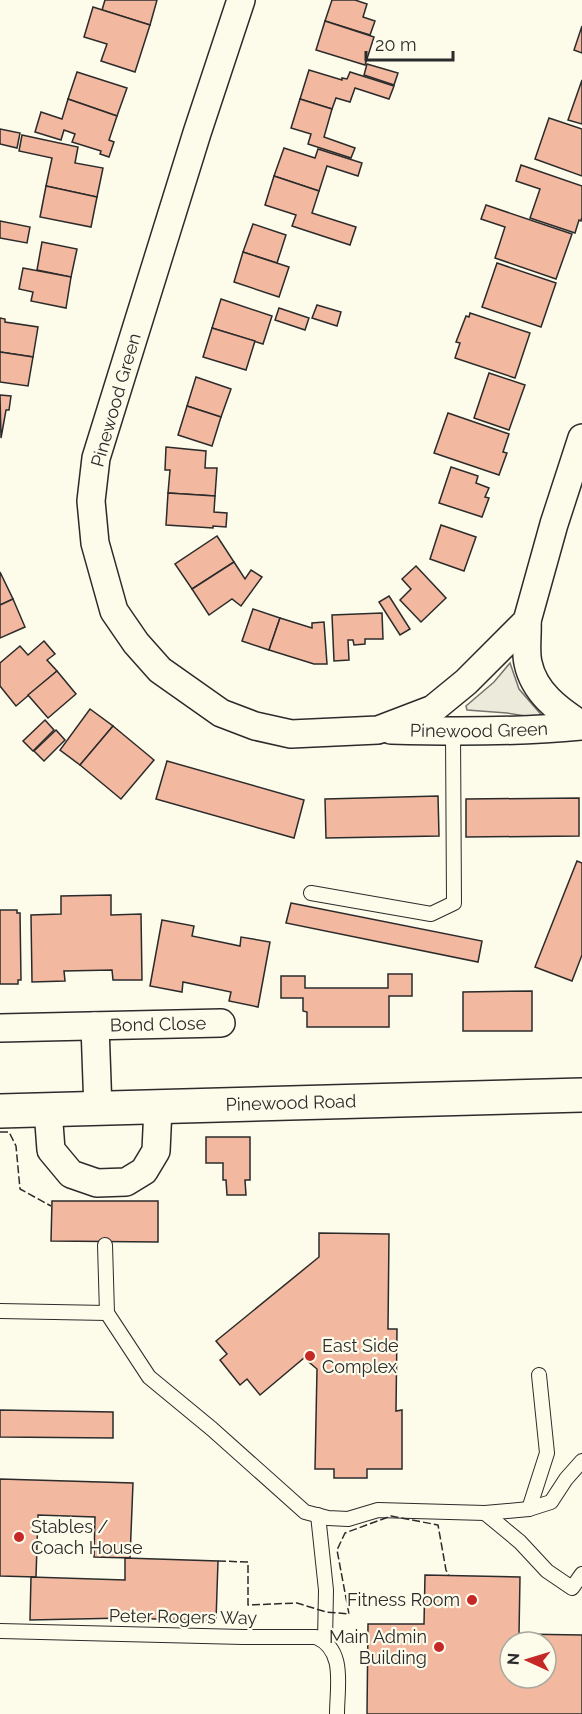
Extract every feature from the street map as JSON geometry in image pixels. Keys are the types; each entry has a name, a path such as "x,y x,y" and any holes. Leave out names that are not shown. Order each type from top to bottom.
{"street":[{"name":"Pinewood Green","path":"241,0 197,133 96,458 91,501 95,543 114,611 136,643 160,670 221,713 255,726 291,734 378,730 453,732 549,729 582,725"},
{"name":"Pinewood Green","path":"582,438 554,524 527,621 528,662 537,687 553,705 582,725"},
{"name":"Pinewood Green","path":"378,730 433,709 466,682 527,621"},
{"name":"Bond Close","path":"0,1028 221,1023"},
{"name":"Bond Close","path":"95,1026 98,1110"},
{"name":"Pinewood Road","path":"0,1111 582,1095"},
{"path":"48,1110 51,1150 71,1174 97,1183 126,1182 144,1170 156,1151 158,1108"}],"lane":[{"path":"311,893 431,914 454,903 453,732"},
{"path":"105,1245 107,1313 149,1377 311,1514 348,1519 378,1510 485,1514 529,1509 551,1502 566,1479 582,1461"},
{"path":"0,1311 107,1313"},
{"path":"529,1509 547,1454 539,1376"},
{"path":"311,1514 326,1590 325,1641 332,1648 335,1656 337,1714"},
{"path":"485,1514 520,1542 547,1571 577,1590 582,1574"},
{"name":"Peter Rogers Way","path":"0,1631 243,1637 305,1635 325,1641"}],"shaded area":[{"path":"510,663 519,689 545,719 467,710 466,706 494,682"}],"building":[{"path":"105,0 157,0 150,25 102,10"},
{"path":"332,0 355,0 367,4 363,17 375,21 370,35 325,21"},
{"path":"93,7 150,25 135,72 101,61 107,44 84,37"},
{"path":"325,21 374,37 365,65 316,50"},
{"path":"582,26 582,53 574,50"},
{"path":"367,64 398,73 394,85 364,75"},
{"path":"309,70 342,80 342,78 347,79 350,72 394,86 389,99 355,88 350,102 336,98 332,109 300,99"},
{"path":"77,72 127,88 117,116 68,99"},
{"path":"582,80 582,124 568,120"},
{"path":"68,99 117,116 109,140 114,142 109,157 100,154 101,151 72,142 75,134 64,130 61,140 35,132 41,112 62,119"},
{"path":"300,99 332,109 324,137 355,148 351,158 308,144 311,134 291,128"},
{"path":"549,118 582,129 582,176 535,159"},
{"path":"0,129 20,133 17,148 0,144"},
{"path":"22,135 78,147 75,163 103,168 97,197 46,186 52,158 19,151"},
{"path":"284,148 315,158 318,149 362,163 358,176 327,166 319,191 274,176"},
{"path":"521,165 582,186 582,217 575,233 530,218 540,189 516,181"},
{"path":"274,176 319,191 312,213 356,227 350,245 292,226 296,215 265,205"},
{"path":"46,186 97,197 91,227 40,217"},
{"path":"486,205 572,234 556,279 495,258 505,227 481,219"},
{"path":"0,221 30,227 27,243 0,238"},
{"path":"253,224 286,235 277,263 243,252"},
{"path":"42,242 77,249 71,277 37,270"},
{"path":"243,252 289,267 279,297 234,282"},
{"path":"497,263 556,283 541,327 482,307"},
{"path":"23,268 71,277 66,308 31,301 33,292 19,289"},
{"path":"221,299 272,316 263,344 212,328"},
{"path":"317,305 341,312 337,326 312,318"},
{"path":"279,308 309,318 305,330 275,320"},
{"path":"470,313 530,333 515,378 455,358 460,343 456,342 466,316 469,317"},
{"path":"0,318 5,319 5,322 38,327 33,357 0,352"},
{"path":"212,328 255,341 246,370 203,357"},
{"path":"0,352 33,357 28,386 0,382"},
{"path":"489,373 525,385 509,430 474,418"},
{"path":"196,377 231,389 221,417 187,406"},
{"path":"0,395 11,396 1,438"},
{"path":"187,406 221,417 212,446 178,435"},
{"path":"448,413 509,434 503,452 507,453 499,475 434,453"},
{"path":"166,447 206,451 205,468 217,468 215,496 168,493 170,470 165,470"},
{"path":"451,467 478,476 476,483 489,488 485,497 489,498 482,517 439,503"},
{"path":"168,493 215,496 214,512 227,513 226,527 166,525"},
{"path":"441,525 476,537 464,571 430,559"},
{"path":"217,536 234,562 192,589 175,564"},
{"path":"234,562 245,579 251,570 262,577 241,606 232,599 209,615 192,589"},
{"path":"416,566 446,598 421,622 400,600 411,589 402,579"},
{"path":"0,572 13,599 0,605"},
{"path":"389,596 410,629 400,635 379,602"},
{"path":"13,599 25,627 0,638 0,605"},
{"path":"253,609 280,618 269,650 242,641"},
{"path":"382,613 383,639 365,639 365,644 354,645 353,640 348,640 349,660 334,661 332,615"},
{"path":"280,618 312,628 312,623 324,622 327,664 314,664 269,650"},
{"path":"44,641 55,654 47,660 57,671 16,706 0,686 0,663 20,646 28,655"},
{"path":"57,671 76,694 48,718 28,695"},
{"path":"90,709 113,726 80,765 60,750"},
{"path":"45,720 54,730 33,751 23,741"},
{"path":"113,726 154,760 121,799 80,765"},
{"path":"56,730 65,740 44,761 34,751"},
{"path":"167,761 304,800 294,838 156,799"},
{"path":"438,796 439,836 326,838 325,799"},
{"path":"579,798 579,836 466,837 466,799"},
{"path":"577,861 582,863 582,955 572,981 535,967"},
{"path":"111,895 111,915 141,914 142,980 113,980 112,970 64,971 65,981 32,982 31,915 61,914 61,896"},
{"path":"291,903 482,941 478,962 286,923"},
{"path":"0,910 17,910 17,913 20,913 21,980 18,980 18,984 0,984"},
{"path":"162,920 194,926 192,936 240,946 241,937 270,942 258,1007 229,1001 231,992 183,982 182,992 150,986"},
{"path":"388,974 412,974 412,996 389,996 389,1027 307,1027 307,1012 303,1011 303,998 281,998 281,976 305,976 305,988 388,988"},
{"path":"532,991 532,1031 463,1031 463,992"},
{"path":"206,1137 250,1137 250,1180 245,1180 246,1195 227,1195 226,1180 223,1180 223,1163 206,1163"},
{"path":"52,1201 158,1201 158,1242 51,1241"},
{"name":"East Side Complex","path":"319,1233 389,1234 388,1329 397,1329 396,1411 402,1410 402,1469 367,1469 367,1478 334,1478 334,1469 315,1469 317,1369 304,1358 260,1395 247,1379 240,1385 220,1360 227,1354 216,1341 319,1257"},
{"path":"0,1410 113,1412 113,1438 0,1437"},
{"name":"Stables / Coach House","path":"0,1479 133,1483 130,1558 94,1557 95,1517 38,1515 36,1577 0,1576"},
{"path":"125,1558 218,1561 216,1621 124,1618 30,1620 31,1577 125,1580"},
{"name":"Main Admin Building","path":"425,1575 520,1577 519,1630 498,1630 498,1690 558,1690 558,1635 582,1635 582,1714 367,1714 368,1624 424,1624"}],"fence":[{"path":"0,1132 9,1132 16,1146 20,1189 51,1206"},
{"path":"218,1561 248,1562 248,1605 297,1603 326,1612 349,1614 337,1550 345,1533 391,1516 438,1525 449,1576"}],"place":[{"name":"East Side Complex","path":"310,1356"},
{"name":"Stables / Coach House","path":"19,1537"},
{"name":"Fitness Room","path":"472,1600"},
{"name":"Main Admin Building","path":"439,1647"}]}
